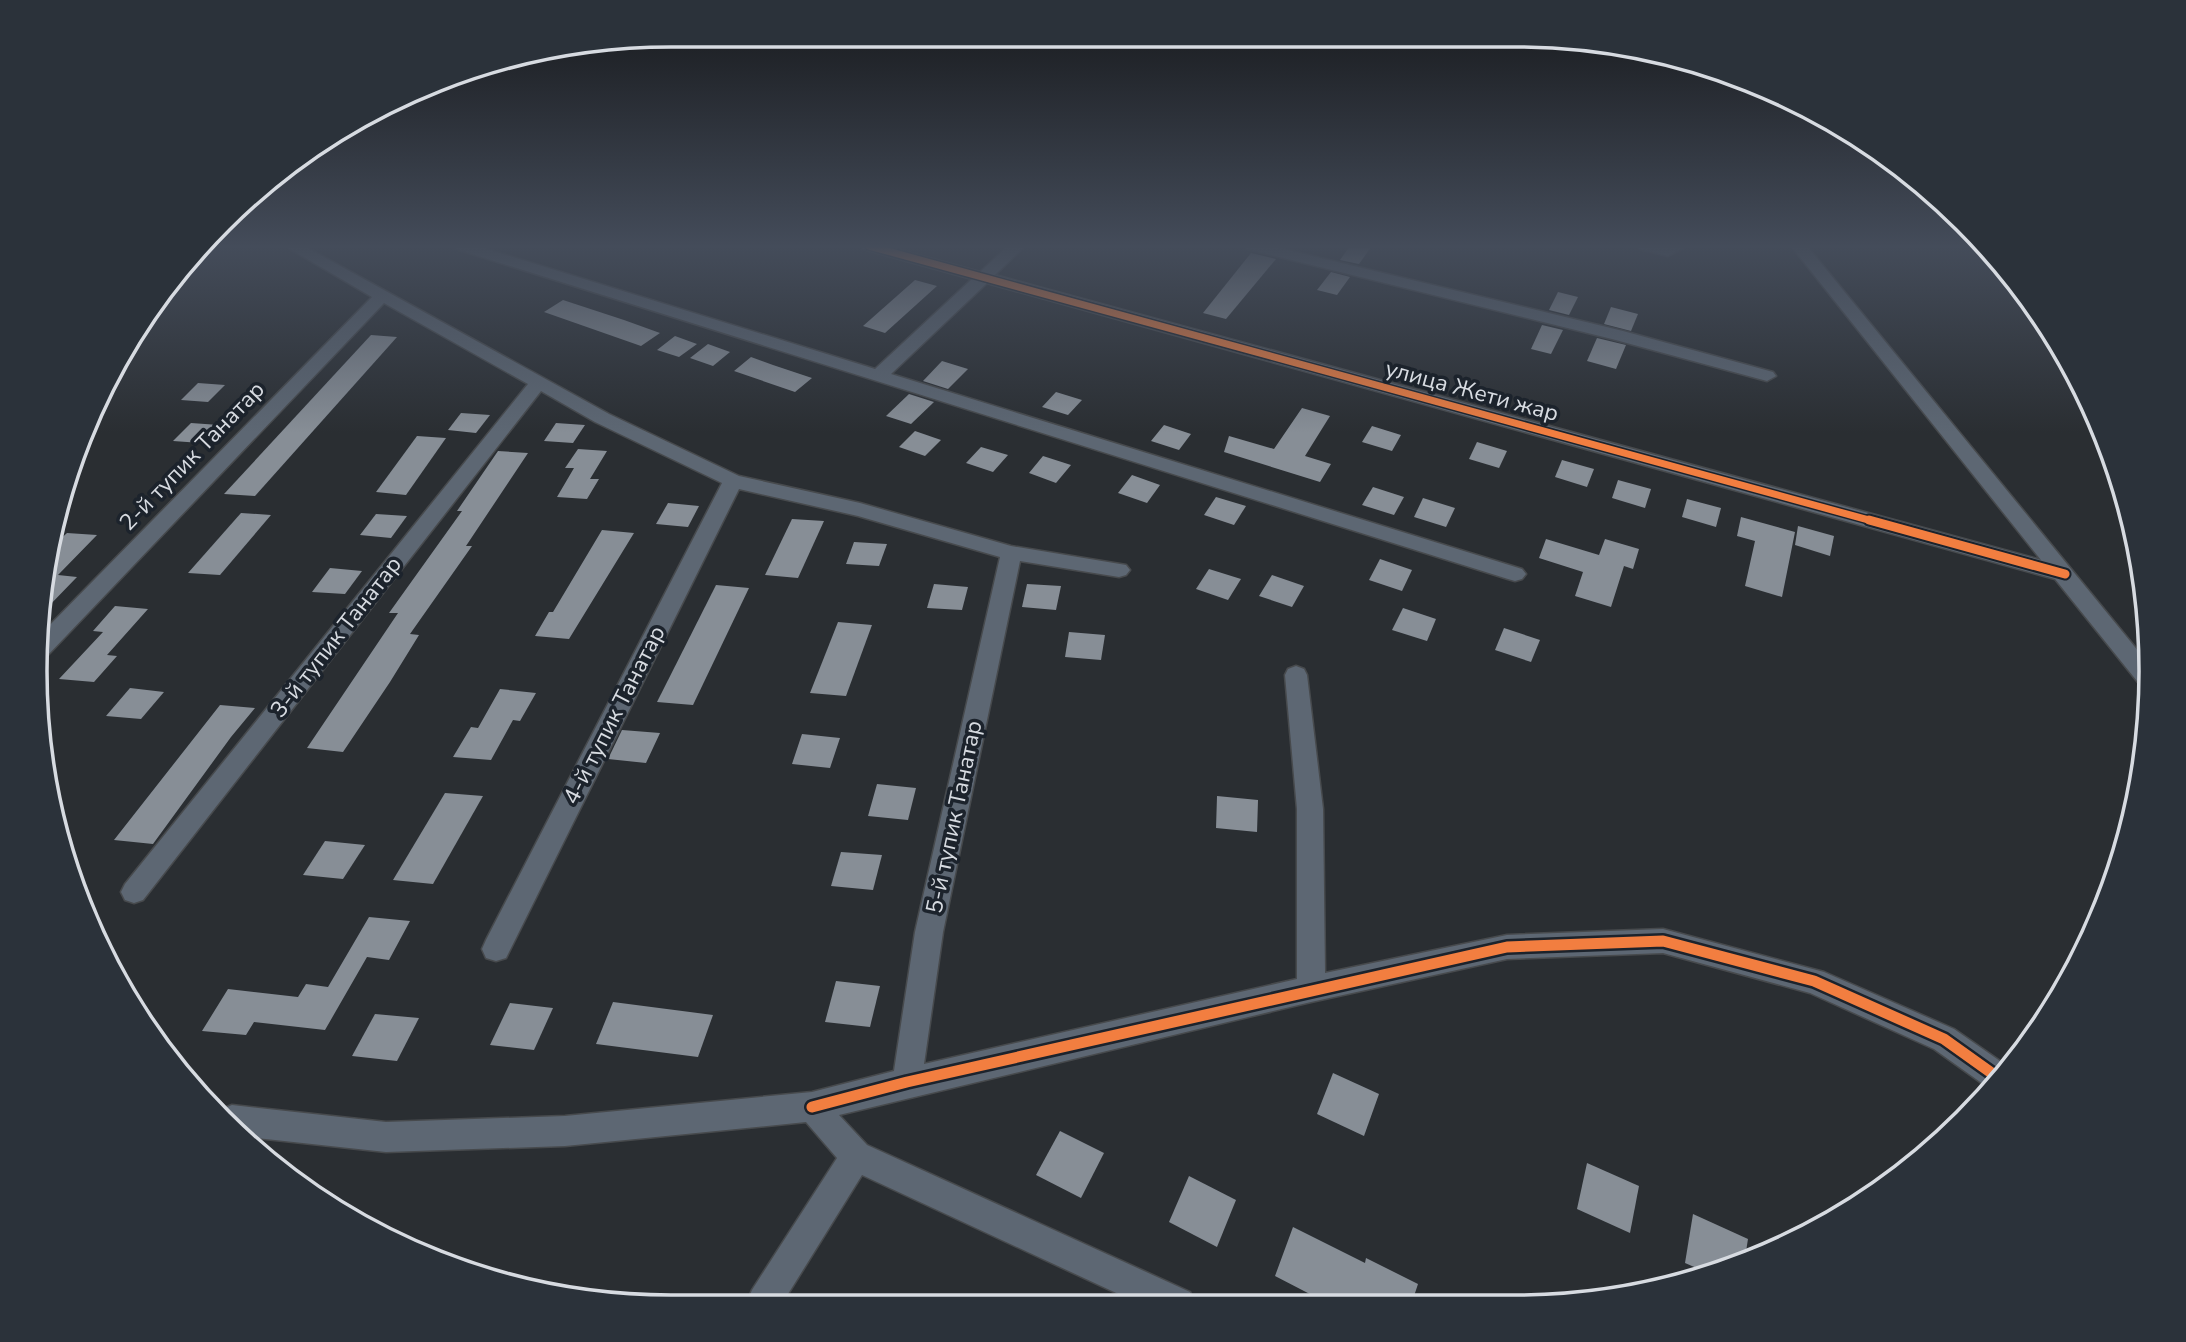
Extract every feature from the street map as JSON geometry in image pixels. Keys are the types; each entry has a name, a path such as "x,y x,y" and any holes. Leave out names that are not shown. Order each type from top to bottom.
{"street":[{"name":"2-й тупик Танатар","path":"49,640 370,309"},
{"path":"405,309 602,418 733,481 860,510 1011,553 1119,570"},
{"path":"662,309 1515,574"},
{"path":"878,376 949,309"},
{"name":"улица Жети жар","path":"1098,309 2065,574"},
{"path":"1512,309 1767,376"},
{"path":"1850,309 2139,667"},
{"name":"3-й тупик Танатар","path":"134,892 539,382"},
{"name":"4-й тупик Танатар","path":"496,949 733,481"},
{"name":"5-й тупик Танатар","path":"907,1082 929,932 1011,553"},
{"path":"1296,675 1310,809 1311,989"},
{"path":"239,1121 386,1137 565,1131 813,1107 907,1082 1507,947 1663,941 1814,981 1944,1039 1992,1073"},
{"path":"813,1107 856,1156 1158,1295"},
{"path":"768,1295 856,1156"}],"building":[{"path":"549,309 589,309 660,333 641,346 544,312"},
{"path":"883,309 912,309 885,333 863,326"},
{"path":"1206,309 1235,309 1226,319 1203,313"},
{"path":"1550,309 1572,309 1569,315"},
{"path":"1610,309 1638,314 1631,331 1604,324"},
{"path":"1542,325 1563,330 1551,354 1531,349"},
{"path":"371,335 397,337 255,496 224,494"},
{"path":"675,336 697,344 679,357 657,350"},
{"path":"1597,338 1626,345 1616,369 1587,361"},
{"path":"708,344 730,352 713,366 690,358"},
{"path":"751,357 812,378 795,392 734,371"},
{"path":"942,361 968,369 948,389 923,381"},
{"path":"198,383 225,385 208,402 181,400"},
{"path":"1056,392 1082,400 1068,415 1042,407"},
{"path":"909,394 934,402 911,424 886,416"},
{"path":"1302,408 1330,416 1305,456 1331,464 1320,482 1224,452 1229,436 1274,449"},
{"path":"461,413 490,415 476,433 448,430"},
{"path":"191,423 219,425 201,443 173,441"},
{"path":"556,423 585,425 573,443 544,441"},
{"path":"1164,425 1191,434 1179,450 1151,441"},
{"path":"1372,426 1401,435 1392,451 1362,442"},
{"path":"915,431 941,440 925,456 899,447"},
{"path":"417,436 446,438 406,495 376,492"},
{"path":"1477,442 1507,451 1499,468 1469,459"},
{"path":"981,447 1008,455 993,472 966,463"},
{"path":"578,449 607,451 590,479 599,479 587,499 557,497 574,468 565,468"},
{"path":"498,451 528,453 466,546 472,546 410,634 419,635 390,682 343,752 307,748 398,613 389,613 462,511 457,511"},
{"path":"1043,456 1071,465 1056,483 1029,473"},
{"path":"1562,460 1594,469 1587,487 1555,477"},
{"path":"1132,475 1160,485 1147,503 1118,493"},
{"path":"1618,480 1651,489 1645,508 1612,498"},
{"path":"1373,487 1404,497 1394,515 1362,505"},
{"path":"1216,497 1246,506 1234,525 1204,515"},
{"path":"1423,498 1455,508 1446,527 1414,517"},
{"path":"1687,499 1721,508 1716,527 1682,517"},
{"path":"668,503 699,506 688,527 656,524"},
{"path":"241,513 271,515 220,575 188,573"},
{"path":"376,514 407,516 391,538 360,535"},
{"path":"1741,517 1795,532 1782,597 1745,586 1755,541 1737,536"},
{"path":"792,519 824,521 798,578 765,575"},
{"path":"1798,526 1834,536 1830,556 1795,545"},
{"path":"602,530 634,533 569,639 535,636 549,612 553,612"},
{"path":"67,533 97,535 58,575 77,577 52,603 59,549 62,538"},
{"path":"1546,539 1599,555 1605,539 1639,549 1633,569 1624,566 1611,607 1575,596 1583,572 1539,558"},
{"path":"854,542 887,544 879,566 846,564"},
{"path":"1380,559 1412,570 1402,591 1369,580"},
{"path":"330,568 362,571 345,594 312,592"},
{"path":"1209,569 1241,579 1228,600 1196,589"},
{"path":"1272,575 1304,586 1292,607 1259,596"},
{"path":"934,584 968,587 962,610 927,608"},
{"path":"1027,584 1061,586 1056,610 1022,607"},
{"path":"716,585 749,588 693,705 657,702"},
{"path":"115,606 148,609 107,655 117,656 94,682 59,679 103,632 93,631"},
{"path":"1403,608 1436,619 1427,641 1392,630"},
{"path":"838,622 872,625 846,696 810,693"},
{"path":"1504,628 1540,640 1531,662 1495,650"},
{"path":"1069,632 1105,635 1101,660 1065,657"},
{"path":"130,688 164,692 141,719 106,716"},
{"path":"500,689 536,693 520,721 513,720 491,760 453,757 471,727 478,728"},
{"path":"220,705 255,708 153,844 114,840"},
{"path":"622,730 660,733 646,763 608,759"},
{"path":"802,734 840,738 830,768 792,764"},
{"path":"877,784 916,788 908,820 868,816"},
{"path":"445,793 483,796 433,884 393,880"},
{"path":"1217,796 1258,800 1257,832 1216,828"},
{"path":"325,841 365,845 343,879 303,875"},
{"path":"841,852 882,855 873,890 831,886"},
{"path":"369,917 410,921 389,960 367,957 325,1030 254,1022 246,1035 202,1031 228,989 298,997 306,984 328,987"},
{"path":"836,981 880,986 870,1027 825,1022"},
{"path":"613,1002 713,1015 698,1057 596,1044"},
{"path":"510,1003 553,1008 534,1050 490,1045"},
{"path":"375,1014 419,1018 397,1061 352,1056"},
{"path":"1333,1073 1379,1094 1364,1136 1317,1114"},
{"path":"1060,1131 1104,1153 1081,1198 1036,1175"},
{"path":"1587,1163 1639,1186 1630,1233 1577,1209"},
{"path":"1189,1176 1236,1200 1217,1247 1169,1222"},
{"path":"1693,1214 1748,1239 1746,1250 1715,1262 1695,1268 1685,1263"},
{"path":"1293,1227 1365,1263 1366,1258 1418,1284 1414,1295 1312,1295 1275,1276"}],"cycle path":[{"path":"1097,309 2065,574"},
{"path":"812,1107 907,1082 1507,947 1663,941 1814,981 1944,1039 1992,1073"}]}
